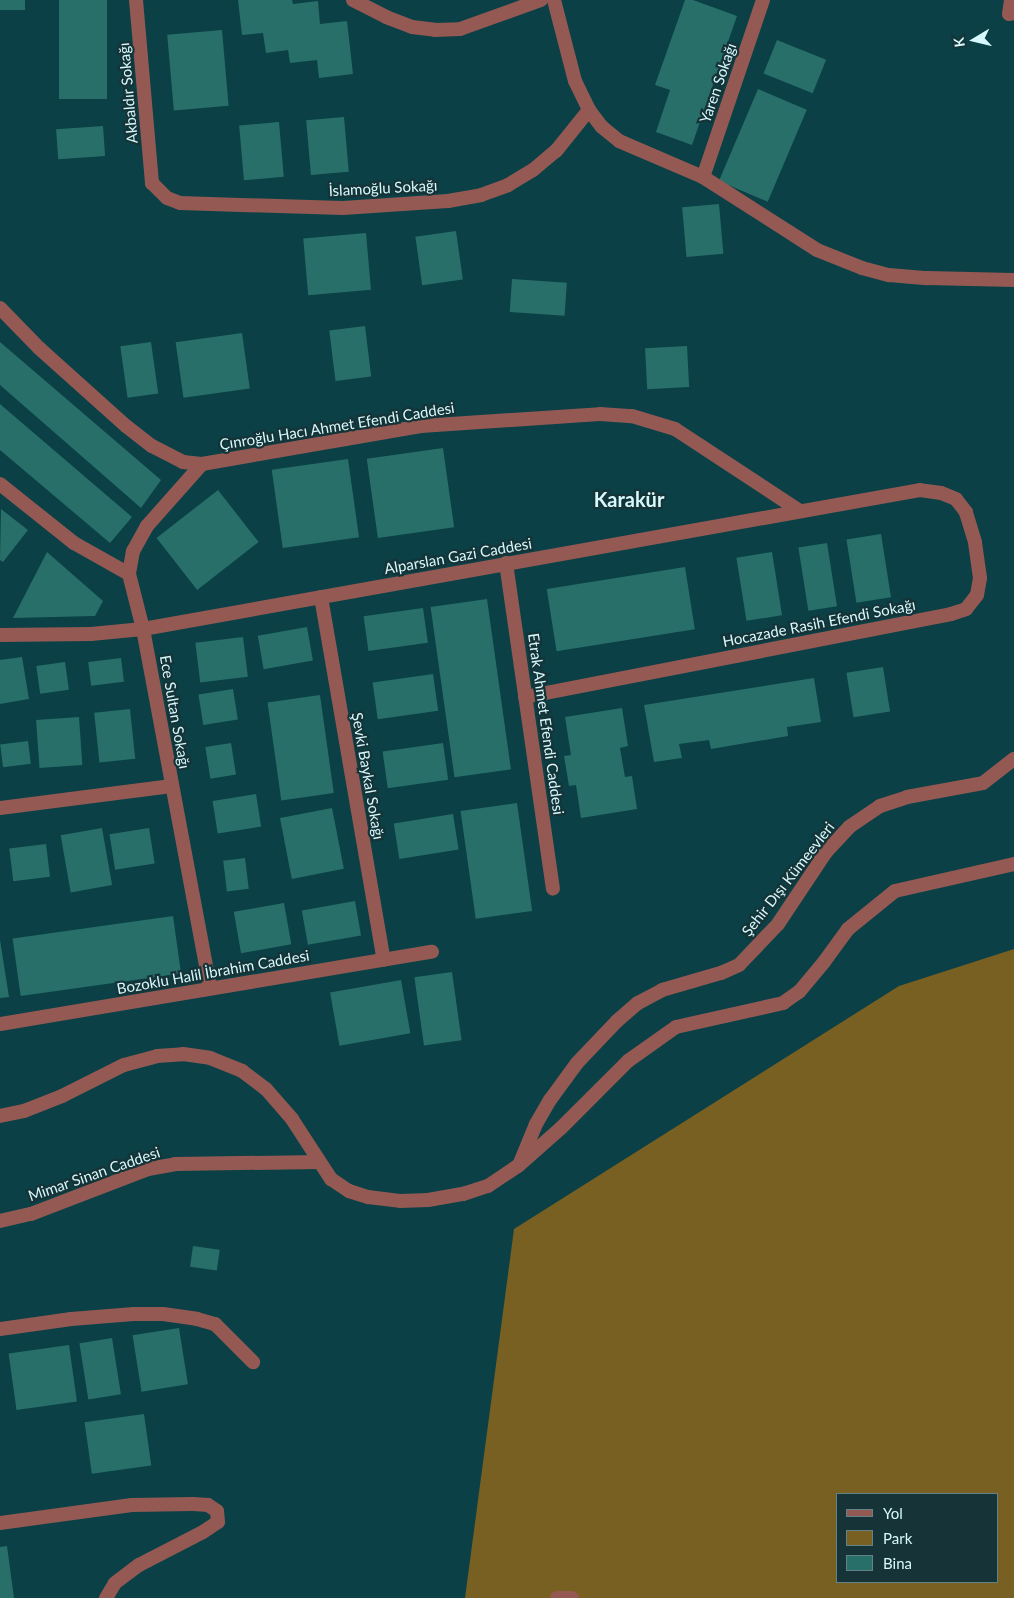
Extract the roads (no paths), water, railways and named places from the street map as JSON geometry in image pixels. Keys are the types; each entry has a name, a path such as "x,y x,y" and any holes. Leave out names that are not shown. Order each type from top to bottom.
{"street":[{"name":"Akbaldır Sokağı","path":"136,0 152,183"},
{"path":"353,0 386,17 412,27 435,30 460,29 541,0"},
{"path":"554,0 575,81 588,110 602,127 619,141 703,177 817,250 862,268 889,275 1014,280"},
{"name":"Yaren Sokağı","path":"703,177 763,0"},
{"path":"1012,0 1009,14 1014,12"},
{"name":"İslamoğlu Sokağı","path":"152,183 167,198 180,203 343,208 448,200 481,195 508,185 533,170 556,151 588,110"},
{"name":"Çınroğlu Hacı Ahmet Efendi Caddesi","path":"0,308 39,348 126,426 170,456 183,462 202,464 421,426 600,414 632,416 675,429 800,511"},
{"name":"Ece Sultan Sokağı","path":"202,464 147,526 133,551 129,574 143,628 210,988"},
{"path":"0,484 74,543 129,574"},
{"name":"Alparslan Gazi Caddesi","path":"0,635 91,634 143,628 920,490"},
{"name":"Hocazade Rasih Efendi Sokağı","path":"525,697 951,614 966,609 977,595 980,578 975,542 966,512 956,499 941,493 920,490"},
{"name":"Etrak Ahmet Efendi Caddesi","path":"506,563 553,889"},
{"name":"Şevki Baykal Sokağı","path":"320,597 384,960"},
{"name":"Şehir Dışı Kümeevleri","path":"518,1166 536,1124 550,1100 577,1063 617,1021 638,1003 662,990 721,973 739,965 778,924 826,852 849,827 880,806 907,797 982,783 1014,759"},
{"path":"0,808 172,786"},
{"path":"0,1116 24,1111 62,1096 124,1065 157,1056 183,1054 201,1056 242,1071 266,1089 292,1119 331,1179 349,1191 368,1197 400,1201 428,1200 463,1194 488,1186 518,1166 561,1128 628,1061 676,1027 783,1003 799,992 848,929 870,909 895,891 1014,864"},
{"name":"Bozoklu Halil İbrahim Caddesi","path":"0,1024 432,952"},
{"name":"Mimar Sinan Caddesi","path":"0,1220 30,1214 148,1169 175,1164 319,1162"},
{"path":"0,1330 71,1319 134,1314 163,1314 198,1318 215,1324 253,1362"},
{"path":"0,1523 132,1505 208,1505 217,1511 218,1522 203,1532 164,1550 139,1565 115,1583 106,1598"},
{"path":"557,1598 572,1598"}],"district":[{"name":"Karakür","path":"629,499"}]}
